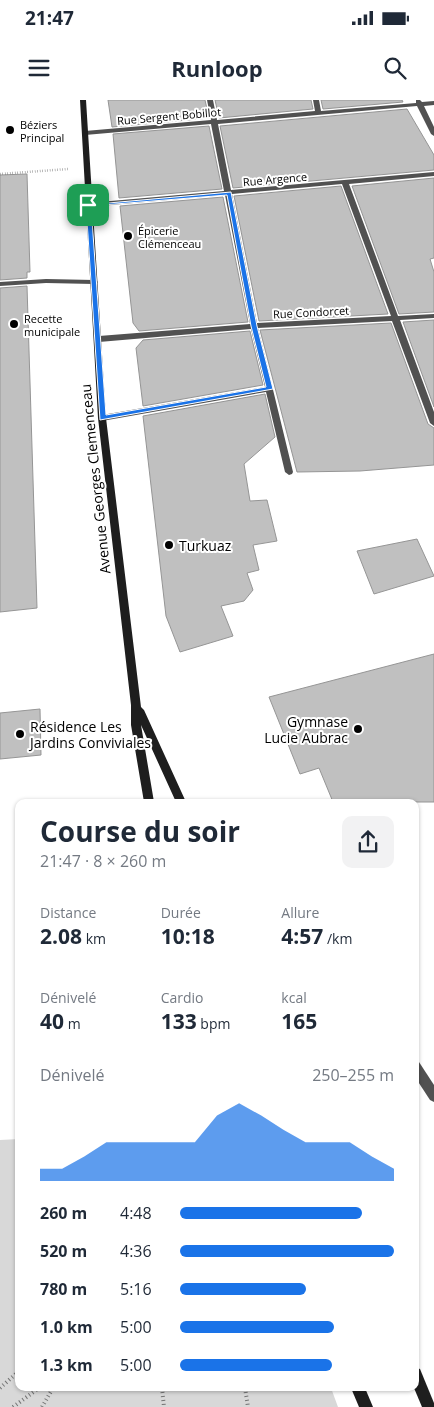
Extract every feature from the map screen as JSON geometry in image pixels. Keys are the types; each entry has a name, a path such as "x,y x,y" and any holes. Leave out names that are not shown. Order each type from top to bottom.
{"main road":[{"name":"Avenue Georges Clemenceau","path":"83,100 88,205 99,338 102,418 136,705 136,725 148,799"},
{"name":"Avenue Georges Clemenceau","path":"136,705 181,799"},
{"path":"419,1383 429,1407"},
{"path":"359,1391 366,1407"}],"street":[{"path":"210,100 254,326 289,472"},
{"path":"316,100 320,114"},
{"name":"Rue Sergent Bobillot","path":"85,133 320,114 419,102 434,103"},
{"path":"419,102 434,134"},
{"name":"Rue Argence","path":"88,205 229,194 434,174"},
{"path":"345,183 434,423"},
{"path":"0,284 46,281 94,282"},
{"name":"Rue Condorcet","path":"99,338 254,326 434,316"},
{"path":"102,418 270,389"},
{"path":"419,1072 434,1096"}],"path":[{"path":"0,174 86,168"},
{"path":"0,1388 15,1374"},
{"path":"13,1407 36,1391"},
{"path":"42,1407 51,1391"},
{"path":"162,1391 164,1407"},
{"path":"245,1391 248,1407"}],"shaded area":[{"path":"15,1139 15,1391 332,1391 338,1407 0,1407 0,1140"}],"building":[{"path":"108,100 205,100 209,118 112,127"},
{"path":"215,100 311,100 313,109 219,118"},
{"path":"321,100 402,100 403,102 323,109"},
{"path":"407,109 434,155 434,170 233,188 220,126"},
{"path":"209,126 222,189 119,198 113,134"},
{"path":"27,174 30,272 27,272 27,278 0,280 0,175"},
{"path":"434,178 434,258 430,259 434,272 434,312 399,314 352,186"},
{"path":"341,186 388,314 259,321 234,196"},
{"path":"223,197 248,322 139,331 133,323 120,206"},
{"path":"27,286 37,608 0,612 0,288"},
{"path":"434,320 434,407 403,322"},
{"path":"391,323 428,424 434,428 434,465 360,471 297,472 260,330"},
{"path":"250,331 263,385 143,406 136,348 143,340"},
{"path":"265,394 275,437 244,464 250,501 267,500 277,541 253,545 259,570 247,573 253,590 244,601 221,606 233,636 180,652 166,616 143,416"},
{"path":"417,539 434,576 374,594 357,551"},
{"name":"Gymnase Lucie Aubrac","path":"434,654 434,802 419,802 419,799 332,799 319,768 300,774 269,697"},
{"name":"Résidence Les Jardins Conviviales","path":"40,709 41,755 0,759 0,713"}],"place":[{"name":"Béziers Principal","path":"10,130"},
{"name":"Épicerie Clémenceau","path":"128,236"},
{"name":"Recette municipale","path":"14,324"},
{"name":"Turkuaz","path":"169,545"},
{"name":"Gymnase Lucie Aubrac","path":"358,729"},
{"name":"Résidence Les Jardins Conviviales","path":"20,734"}],"route":[{"path":"229,194 254,326 270,389 102,418 99,338 88,205 229,194"}]}
